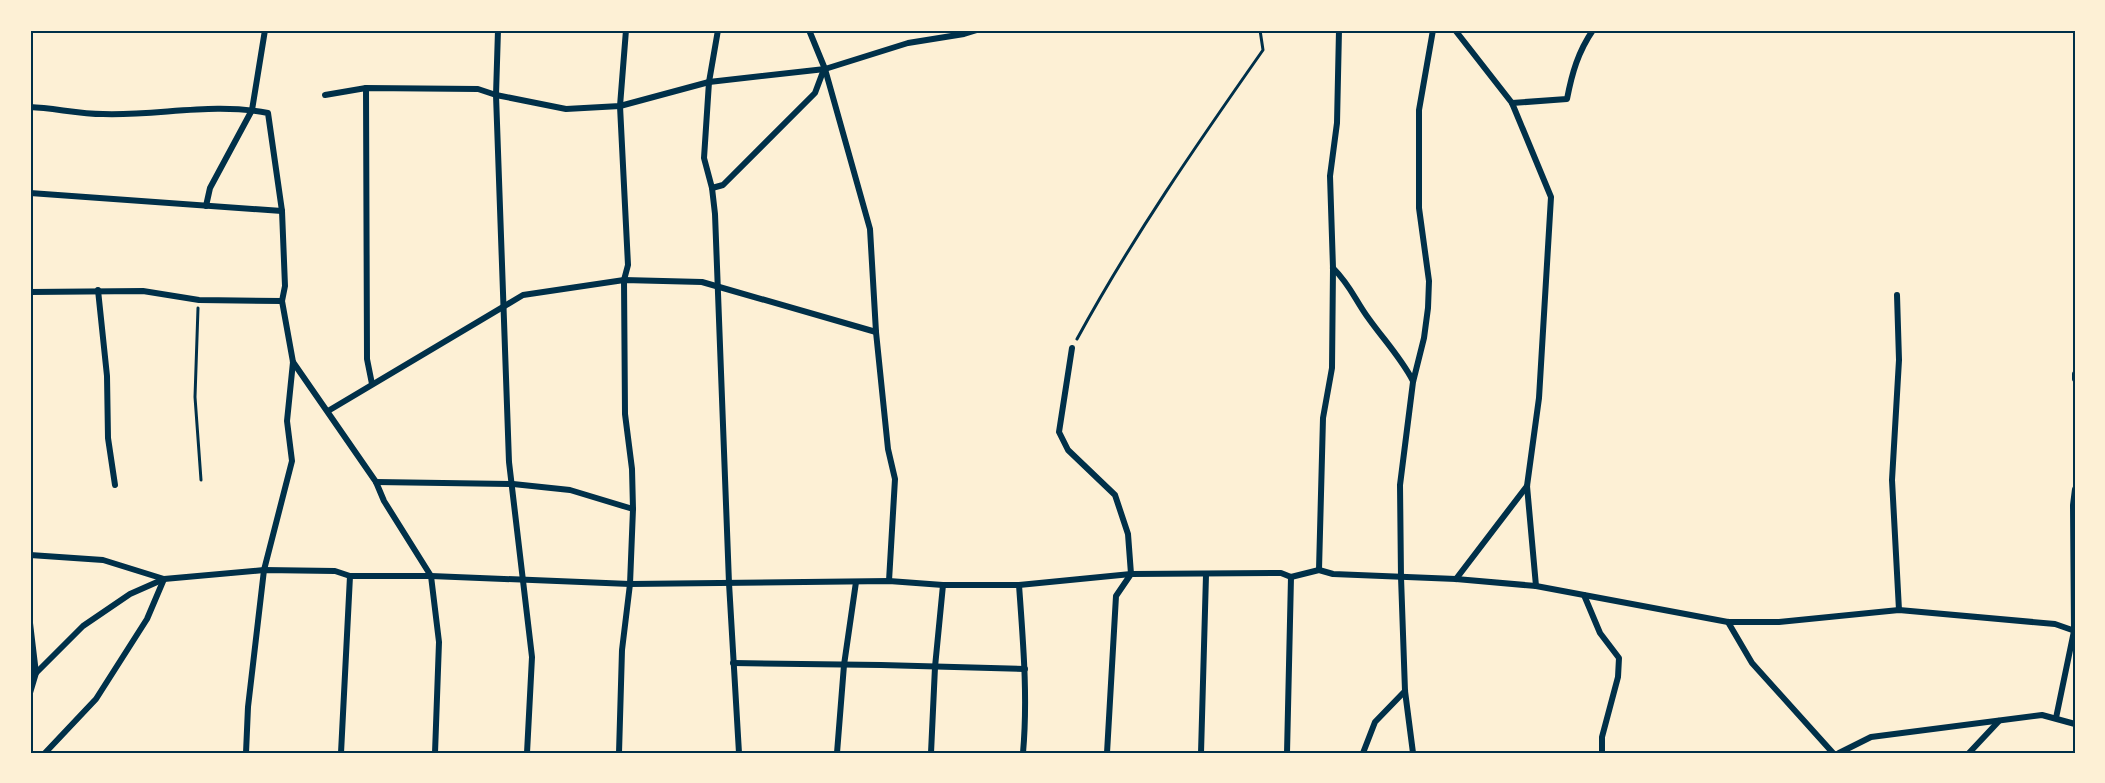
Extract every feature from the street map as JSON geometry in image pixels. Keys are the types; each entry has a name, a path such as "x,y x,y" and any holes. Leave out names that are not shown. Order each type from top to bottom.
{"street":[{"path":"206,206 210,188 252,110 265,30"},
{"path":"498,30 496,95 509,462 532,657 527,753"},
{"path":"619,753 622,650 630,584 633,510 632,469 625,414 624,280 628,265 620,106 626,30"},
{"path":"718,30 710,82 704,158 712,188 718,287 729,583 739,753"},
{"path":"809,30 825,69 870,229 876,332 888,449 895,479 889,581"},
{"path":"325,95 366,88 478,89 496,95 566,109 620,106 710,82 825,69 908,43 977,30"},
{"path":"1320,570 1323,418 1332,368 1333,268 1330,176 1337,123 1339,30"},
{"path":"1413,753 1405,691 1400,485 1413,382 1424,338 1428,308 1429,281 1419,208 1419,110 1433,30"},
{"path":"1455,30 1512,104 1551,197 1539,398 1527,486 1536,586"},
{"path":"1512,104 1568,99 1572,73 1581,48 1593,30"},
{"path":"712,188 723,185 815,93 825,69"},
{"path":"366,88 367,359 372,384"},
{"path":"30,107 103,114 213,109 252,110 268,113 282,211 285,286 282,302 293,362 287,421 292,461 264,570 248,707 246,753"},
{"path":"30,193 282,211"},
{"path":"1333,268 1348,283 1368,318 1391,346 1413,382"},
{"path":"328,411 523,295 624,280 702,282 876,332"},
{"path":"98,291 107,376 108,438 115,485"},
{"path":"30,292 143,291 199,300 282,302"},
{"path":"1897,295 1899,360 1892,480 1899,610"},
{"path":"1072,348 1059,432 1068,450 1115,495 1128,534 1131,574 1116,596 1107,753"},
{"path":"293,362 376,482 384,501 431,576 439,642 435,753"},
{"path":"2075,374 2075,379"},
{"path":"376,482 513,484 570,490 633,510"},
{"path":"1456,579 1527,486"},
{"path":"2056,718 2074,631 2073,516 2075,489"},
{"path":"30,555 103,560 164,579"},
{"path":"36,673 83,626 130,594 164,579 264,570 334,571 350,576 431,576 630,584 889,581 943,585 1019,585 1131,574 1281,573 1291,577 1320,570 1333,574 1456,579 1536,586 1728,622 1779,622 1899,610 2055,624 2074,631"},
{"path":"1201,753 1206,575"},
{"path":"341,753 350,576"},
{"path":"1287,753 1291,577"},
{"path":"45,753 96,699 147,619 164,579"},
{"path":"837,753 844,665 856,582"},
{"path":"931,753 935,667 943,585"},
{"path":"1019,585 1025,669 1026,720 1023,753"},
{"path":"1584,595 1600,633 1619,658 1618,677 1602,737 1602,753"},
{"path":"1728,622 1752,663 1833,753"},
{"path":"30,623 36,673 30,693"},
{"path":"733,663 1025,669"},
{"path":"1363,753 1376,722 1405,691"},
{"path":"1839,753 1871,737 2042,715 2075,724"},
{"path":"1970,753 1999,721"}],"path":[{"path":"1072,348 1133,242 1263,50 1260,30"},
{"path":"199,300 195,397 201,480"}]}
